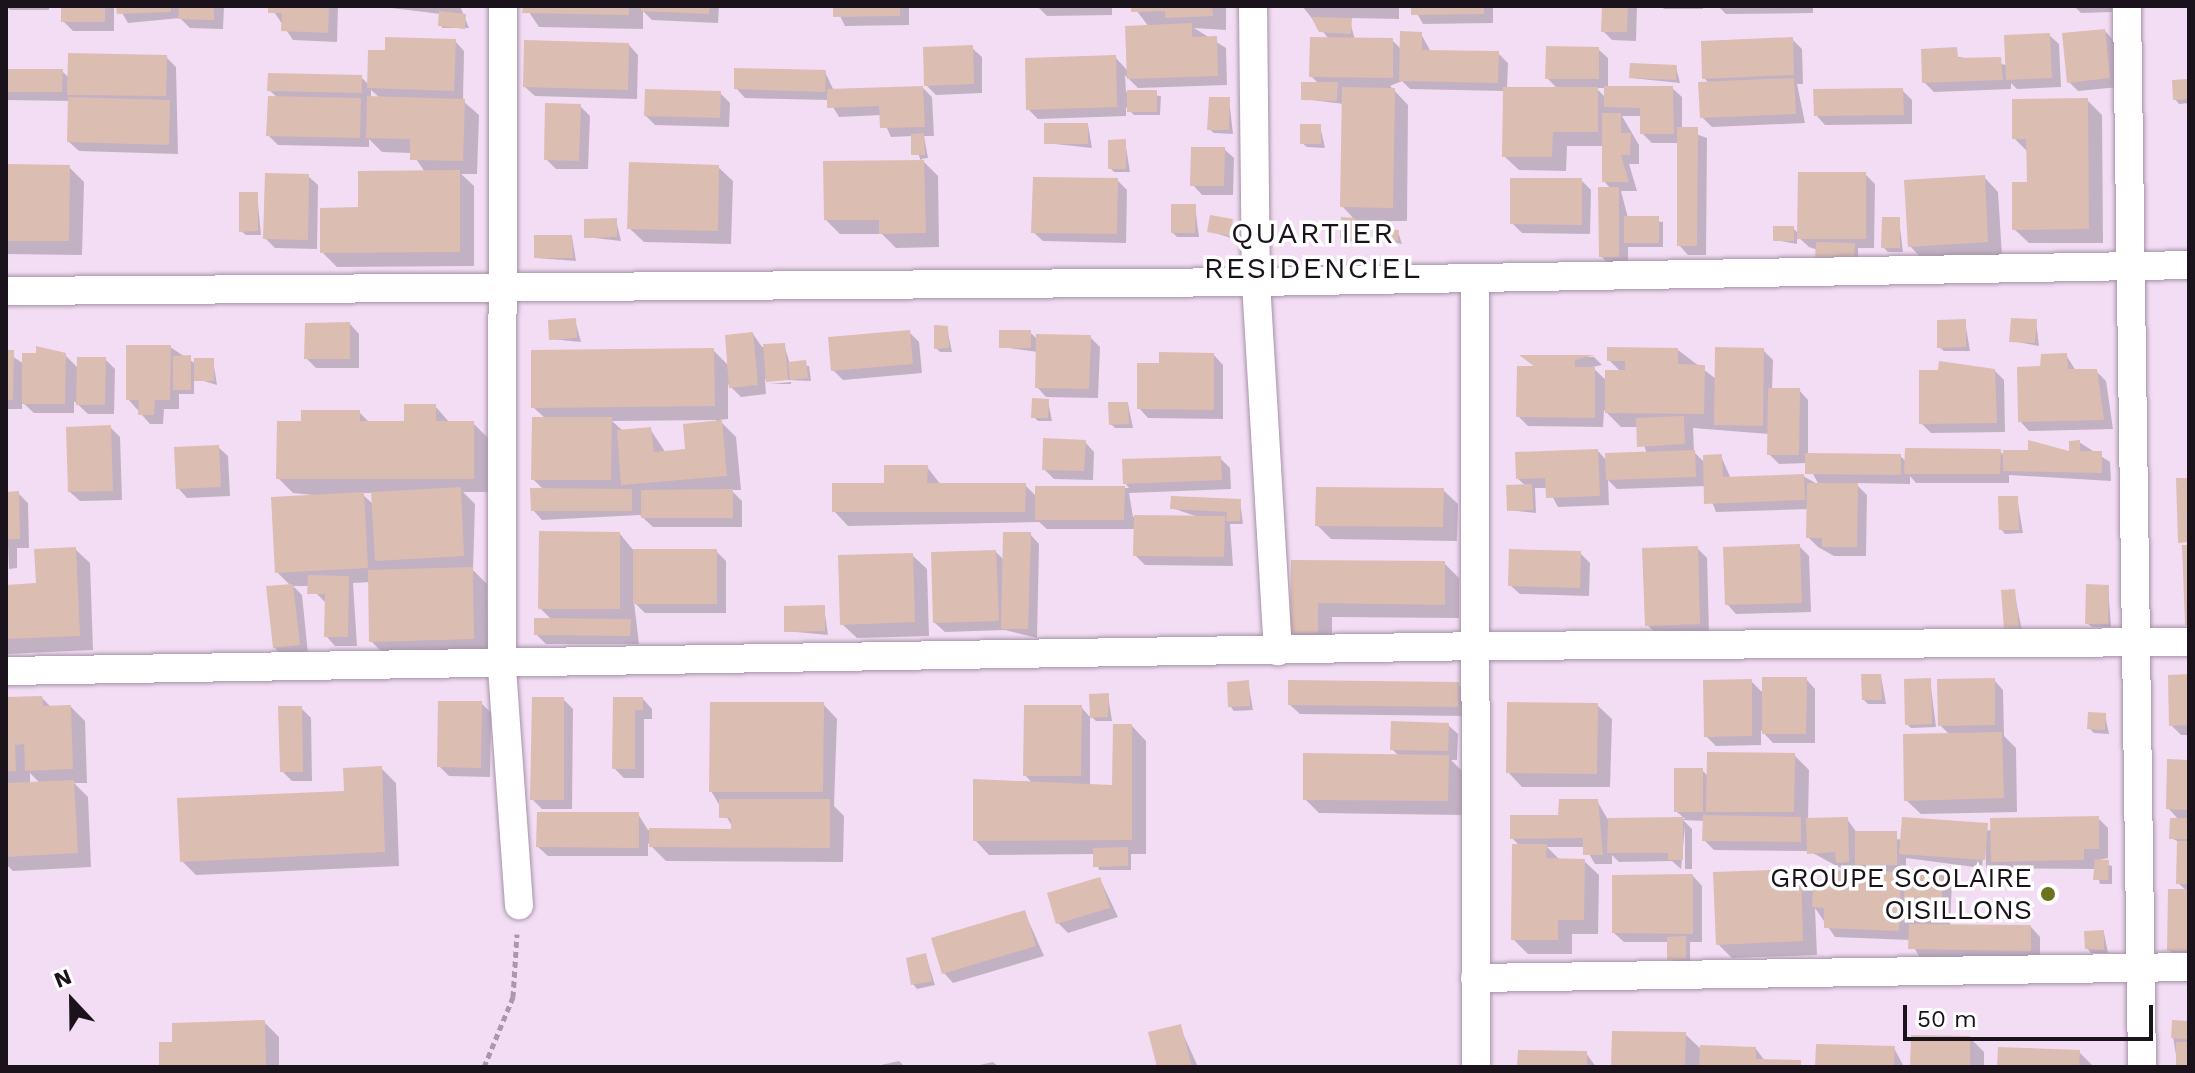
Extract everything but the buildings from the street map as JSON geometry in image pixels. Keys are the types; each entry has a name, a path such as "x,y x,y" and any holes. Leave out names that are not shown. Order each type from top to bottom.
{"street":[{"path":"503,6 506,289 502,668 519,905"},
{"path":"1253,6 1256,282 1278,651"},
{"path":"2127,6 2142,1067"},
{"path":"6,291 1256,282 2189,265"},
{"path":"1475,279 1476,1067"},
{"path":"6,671 502,668 1477,646 2189,642"},
{"path":"1475,978 2189,967"}],"path":[{"path":"484,1067 513,997 519,905"}],"place":[{"name":"GROUPE SCOLAIRE OISILLONS","path":"2048,894"}],"district":[{"name":"QUARTIER RESIDENCIEL","path":"1313,250"}]}
